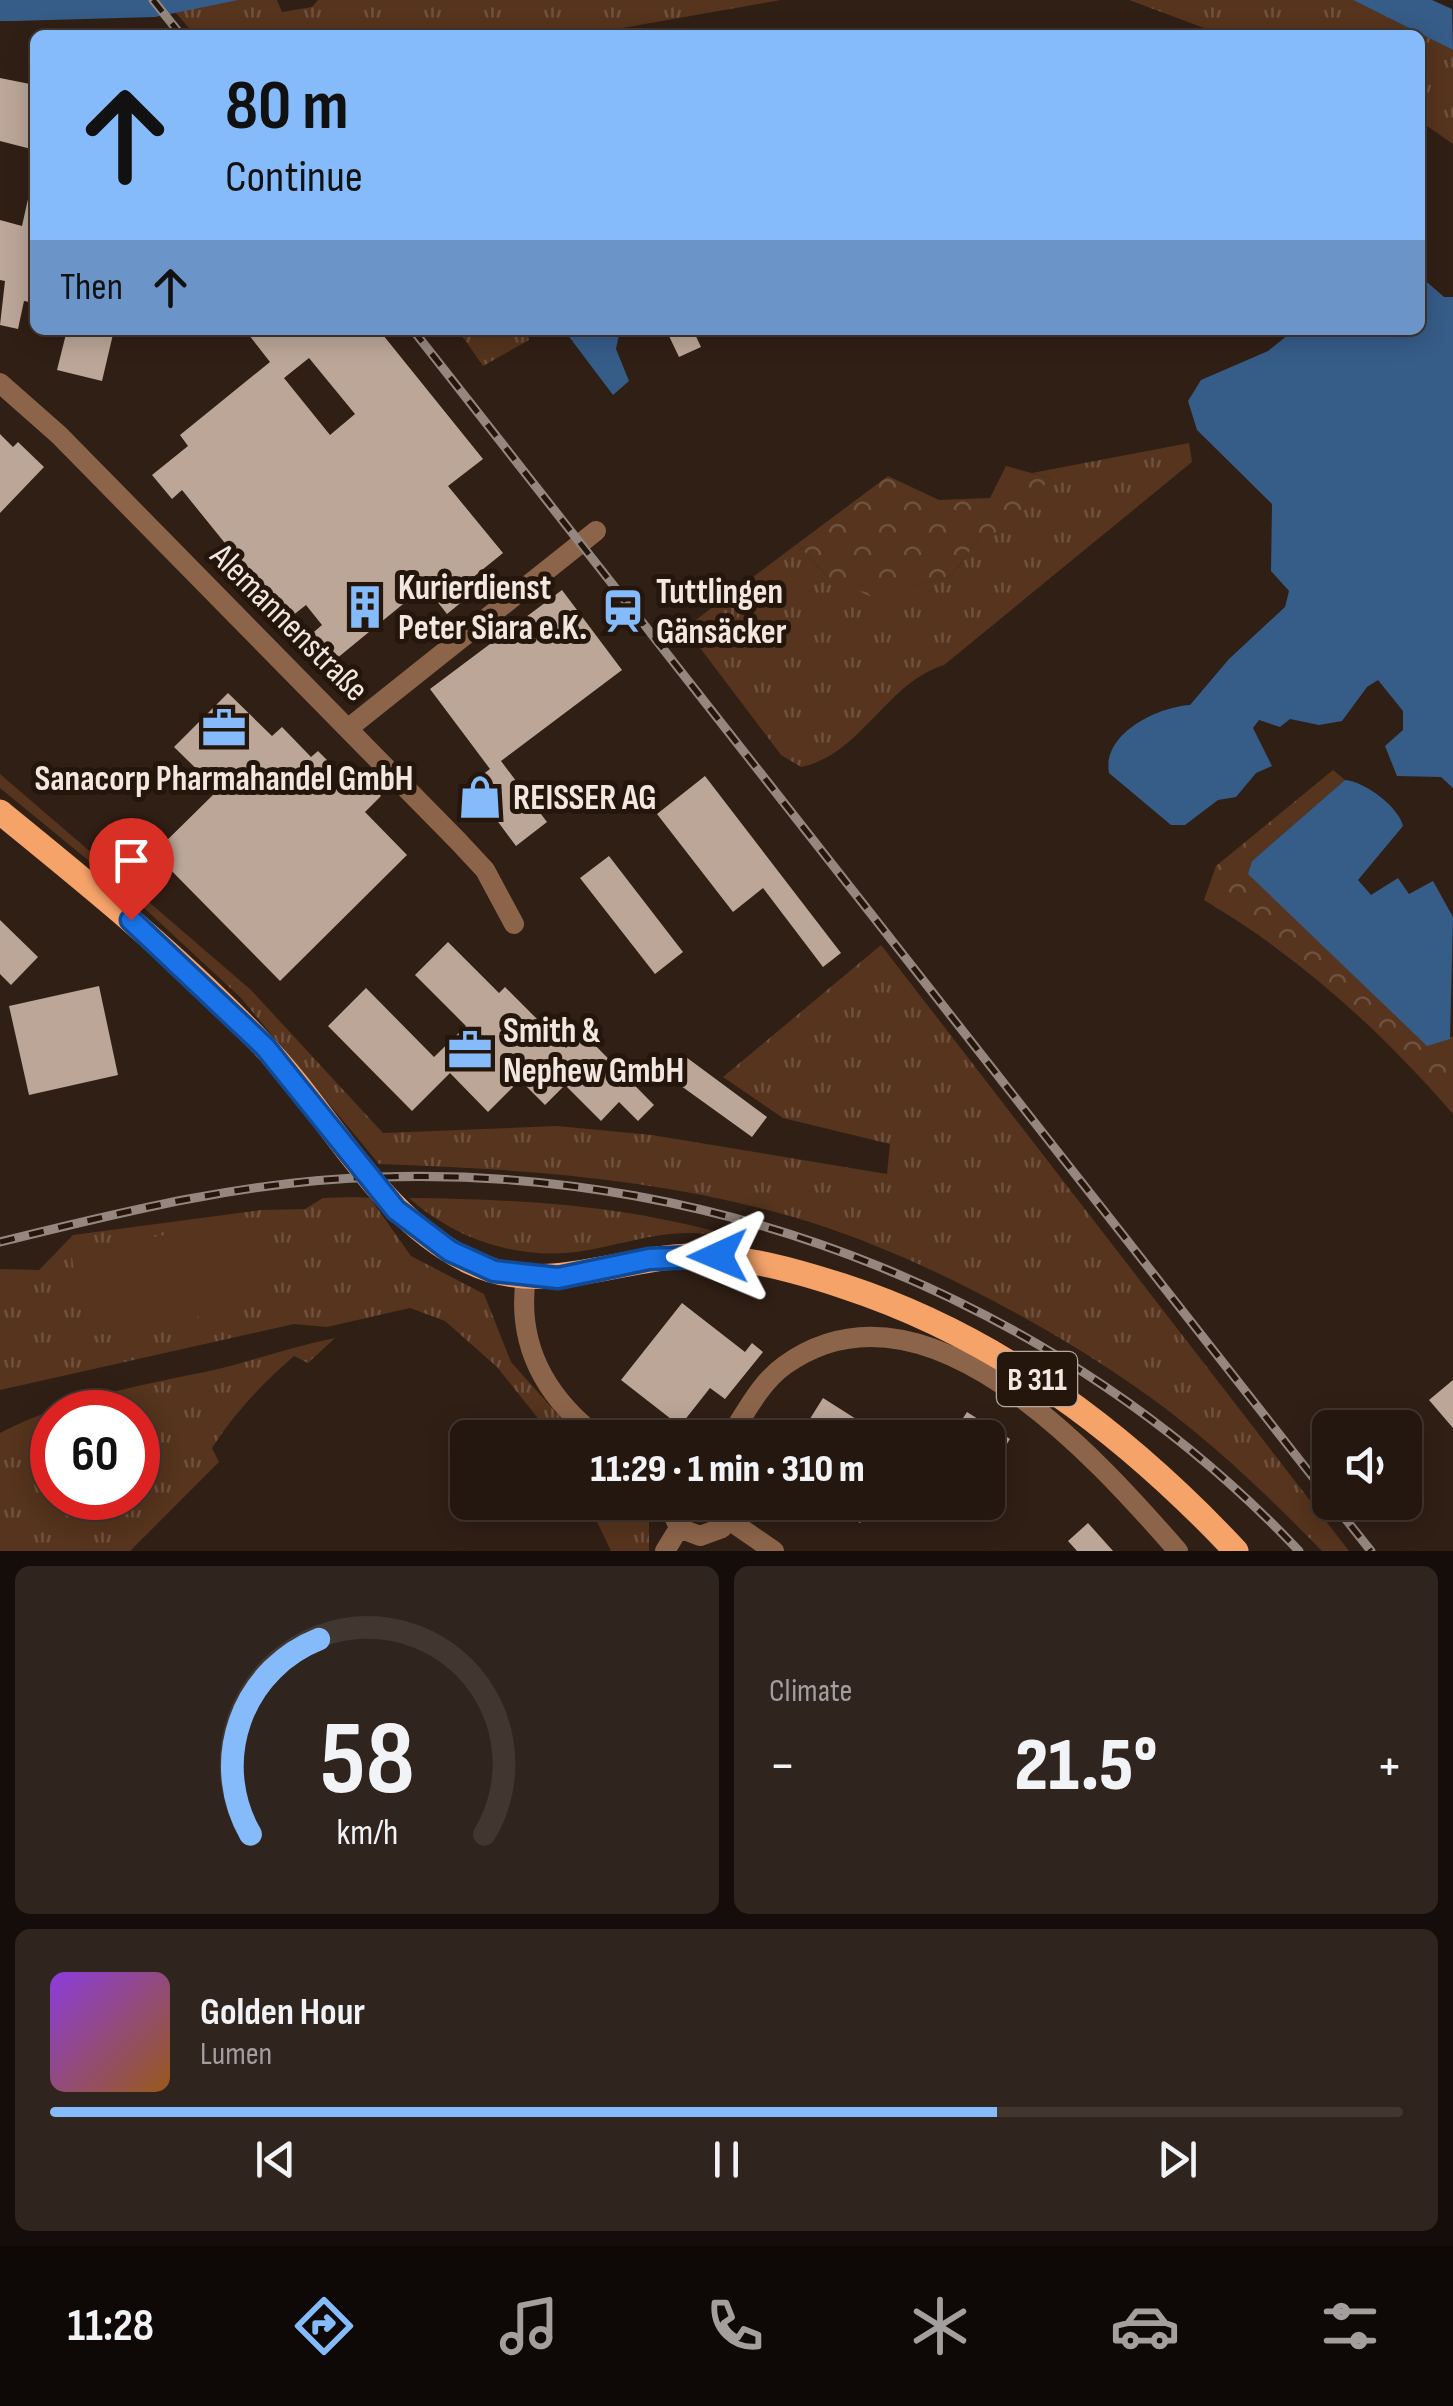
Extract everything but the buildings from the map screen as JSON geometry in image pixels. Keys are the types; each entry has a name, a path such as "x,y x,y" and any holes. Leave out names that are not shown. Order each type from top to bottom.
{"main road":[{"name":"B 311","path":"0,812 187,968 265,1047 409,1224 474,1264 526,1277 558,1278 649,1259 718,1256 796,1271 916,1313 971,1338 1079,1406 1174,1485 1236,1551"}],"street":[{"name":"Alemannenstraße","path":"0,383 59,435 485,870 514,924"},
{"path":"350,728 596,531"},
{"path":"526,1277 521,1310 527,1346 547,1389 580,1420"},
{"path":"741,1420 764,1383 786,1364 808,1353 857,1340 907,1339 942,1350 1014,1394 1067,1434 1178,1551"},
{"path":"676,1520 679,1528 700,1536 712,1534 724,1520"},
{"path":"740,1520 774,1551"},
{"path":"665,1551 679,1528"}],"green space":[{"path":"239,0 277,0 282,12 312,7 318,0 781,0 611,30 191,30 175,12"},
{"path":"1129,0 1353,0 1413,30 1210,30"},
{"path":"1425,36 1453,50 1453,144 1425,124"},
{"path":"461,335 528,335 529,340 483,366"},
{"path":"1189,443 1192,462 944,665 906,687 840,749 822,760 801,767 781,755 685,628 797,544 827,576 901,590 952,575 978,540 1050,478 1032,473"},
{"path":"1006,466 1050,478 1006,532 978,540 952,575 902,590 897,609 827,576 797,544 888,476 939,500 990,498"},
{"path":"1333,770 1345,780 1252,861 1427,1045 1453,1036 1453,1114 1397,1053 1337,997 1273,946 1204,900 1216,866"},
{"path":"0,774 251,990 383,1133 557,1126 652,1135 887,1174 890,1144 783,1118 723,1077 881,945 1312,1503 1312,1520 1325,1520 1349,1551 1322,1551 1206,1441 1107,1368 963,1285 865,1242 765,1209 656,1187 545,1173 379,1164 241,998 127,892 0,788"},
{"path":"323,1198 370,1198 411,1256 484,1294 511,1362 563,1420 539,1420 497,1367 445,1321 410,1308 327,1327 294,1324 0,1390 0,1269 39,1270 73,1235 261,1210 305,1209"},
{"path":"409,1198 497,1200 623,1212 750,1241 688,1233 566,1253 523,1251 462,1233"},
{"path":"258,1218 274,1303 86,1337 71,1252"},
{"path":"335,1338 308,1363 294,1356 260,1388 212,1448 219,1462 130,1551 0,1551 0,1433 30,1420 30,1520 160,1520 160,1390 123,1390"},
{"path":"596,1520 649,1520 649,1551 611,1551"}],"water":[{"path":"0,0 239,0 155,17 0,21"},
{"path":"1353,0 1432,0 1452,9 1453,50 1425,36 1425,30 1413,30"},
{"path":"1425,280 1444,297 1453,297 1453,788 1441,777 1397,776 1385,746 1403,730 1403,711 1378,680 1367,687 1342,721 1319,725 1290,719 1280,727 1259,720 1253,728 1272,766 1256,773 1236,797 1218,800 1185,825 1171,825 1109,773 1109,759 1114,746 1134,725 1162,711 1190,705 1229,659 1285,607 1289,591 1271,571 1272,504 1197,430 1188,401 1201,380 1268,351 1288,335 1425,335"},
{"path":"568,335 619,335 616,349 629,381 613,395"},
{"path":"1345,780 1380,796 1403,826 1358,880 1371,895 1398,878 1409,894 1433,881 1453,917 1450,1039 1427,1046 1248,874 1252,861"}],"railway":[{"path":"153,0 177,30"},
{"path":"417,335 1312,1476"},
{"path":"0,1242 236,1191 380,1177 508,1180 634,1196 759,1225 879,1266 995,1320 1104,1386 1206,1463 1299,1551"},
{"path":"1346,1520 1371,1551"}],"place":[{"name":"Kurierdienst Peter Siara e.K.","path":"365,607"},
{"name":"Tuttlingen Gänsäcker","path":"623,611"},
{"name":"Sanacorp Pharmahandel GmbH","path":"224,728"},
{"name":"REISSER AG","path":"480,797"},
{"name":"Smith & Nephew GmbH","path":"470,1050"}],"route":[{"path":"131,920 187,968 265,1047 409,1224 450,1251 494,1271 558,1278 649,1259 718,1256"}]}
